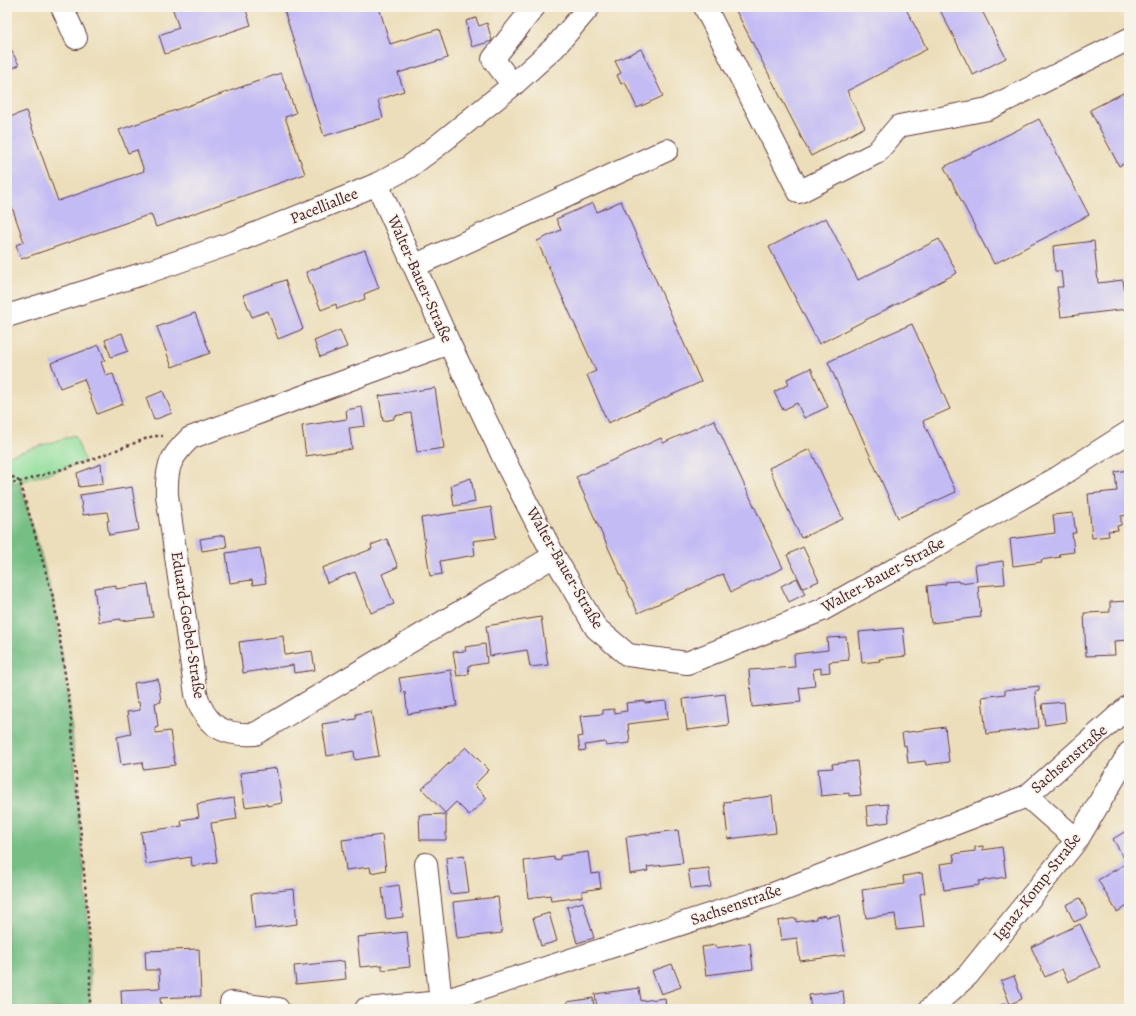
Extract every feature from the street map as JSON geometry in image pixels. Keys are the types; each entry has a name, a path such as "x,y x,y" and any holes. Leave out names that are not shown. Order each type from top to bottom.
{"street":[{"path":"62,7 76,38"},
{"path":"513,85 493,59 534,7"},
{"name":"Pacelliallee","path":"7,316 142,274 235,242 377,184 409,167 513,85 555,47 589,7"},
{"path":"705,7 799,192 876,153 899,126 988,109 1129,39"},
{"path":"414,266 667,150"},
{"name":"Walter-Bauer-Straße","path":"377,184 449,343 509,469 554,556 596,628 628,655 687,663 822,610 1057,478 1129,432"},
{"name":"Eduard-Goebel-Straße","path":"449,343 190,438 180,448 168,468 166,479 167,495 196,694 199,704 209,721 216,727 225,731 255,734 554,556"},
{"name":"Sachsenstraße","path":"366,1009 441,1002 773,894 1027,796 1129,706"},
{"name":"Ignaz-Komp-Straße","path":"930,1009 968,975 1077,840 1129,753"},
{"name":"Sachsenstraße","path":"1027,796 1077,840"},
{"path":"426,864 441,1002"},
{"path":"231,1003 278,1009"}],"path":[{"path":"7,483 20,482 85,462 153,436 190,438"},
{"path":"7,473 20,482 54,601 70,707 90,943 90,1009"}],"green space":[{"path":"75,435 85,462 20,482 43,562 7,571 7,456"},
{"path":"20,482 54,601 70,707 90,943 90,1009 7,1009 7,483"}],"building":[{"path":"172,7 245,7 251,25 165,54 159,35 179,28"},
{"path":"283,7 379,7 390,44 439,29 448,58 398,73 404,91 378,100 383,118 324,136"},
{"path":"734,7 905,7 927,49 847,91 865,127 811,156"},
{"path":"980,7 1006,58 973,75 939,8"},
{"path":"476,18 479,26 487,23 492,41 472,47 466,21"},
{"path":"7,42 19,65 7,71"},
{"path":"641,49 663,96 637,108 625,82 621,84 617,75 621,73 615,61"},
{"path":"281,73 296,113 285,117 305,174 156,227 151,214 21,259 16,245 24,242 7,193 7,118 26,111 58,201 144,171 137,150 128,153 119,130"},
{"path":"1129,90 1129,161 1119,166 1090,110"},
{"path":"1039,119 1089,215 994,264 944,167"},
{"path":"621,201 701,382 608,423 587,375 596,371 537,241 561,230 556,219 593,203 597,212"},
{"path":"826,218 858,280 939,239 957,273 819,344 769,247"},
{"path":"1094,241 1098,283 1123,280 1127,309 1061,317 1057,287 1063,287 1061,271 1055,271 1053,246"},
{"path":"365,250 379,288 364,294 365,299 337,309 336,304 321,310 306,272"},
{"path":"285,280 303,329 278,339 268,311 252,317 243,295"},
{"path":"195,313 210,353 172,367 157,327"},
{"path":"912,324 950,409 923,421 956,492 898,518 828,362 884,335"},
{"path":"340,330 347,347 320,357 314,341"},
{"path":"122,333 128,351 111,357 105,340"},
{"path":"99,345 105,360 101,362 106,376 113,374 123,404 97,414 84,379 60,388 51,363"},
{"path":"811,368 828,407 804,418 797,403 783,410 774,392 789,384 787,379"},
{"path":"435,388 444,448 417,452 411,413 394,416 394,419 383,421 379,396"},
{"path":"163,391 172,413 154,420 146,398"},
{"path":"362,407 365,426 349,428 352,449 306,456 302,426 347,419 346,410"},
{"path":"714,420 783,568 731,592 723,574 638,613 576,477 661,438 663,443"},
{"path":"810,449 843,519 801,538 769,468"},
{"path":"101,464 103,484 79,487 77,473"},
{"path":"1129,470 1129,515 1121,516 1121,525 1117,526 1118,530 1108,531 1109,536 1092,538 1088,494 1117,491 1115,472"},
{"path":"471,478 475,502 454,506 451,485"},
{"path":"132,487 139,530 109,535 107,521 109,521 107,512 83,515 80,495"},
{"path":"491,507 496,538 473,541 475,555 440,561 442,574 430,576 421,518"},
{"path":"1073,513 1076,533 1072,533 1074,552 1059,554 1060,557 1041,560 1042,562 1013,566 1010,539 1055,533 1053,515"},
{"path":"225,535 227,547 202,551 200,539"},
{"path":"387,539 398,567 382,574 394,604 371,613 355,572 327,583 322,568 372,549 371,545"},
{"path":"803,547 819,581 803,588 787,555"},
{"path":"260,548 266,583 253,585 252,580 230,583 226,553"},
{"path":"1003,561 1005,584 978,586 981,617 931,623 927,586 946,584 945,582 958,581 959,583 977,581 975,565"},
{"path":"797,578 805,594 789,602 781,586"},
{"path":"148,584 153,617 99,622 94,588 116,585 116,589"},
{"path":"1129,601 1129,640 1114,641 1115,655 1086,656 1084,613 1110,612 1110,602"},
{"path":"541,617 548,665 530,667 527,650 490,656 486,626"},
{"path":"903,628 906,656 879,659 880,661 862,663 859,632"},
{"path":"283,636 285,655 312,651 315,670 294,673 293,665 243,673 239,642"},
{"path":"846,637 849,660 829,662 830,672 821,673 821,668 813,669 815,686 799,688 801,702 752,707 749,670 795,667 794,654 828,650 827,638"},
{"path":"485,644 487,663 468,666 469,674 457,676 453,652 466,651 465,647"},
{"path":"451,670 457,706 408,714 405,692 402,693 399,678"},
{"path":"158,679 161,702 155,703 158,727 155,728 156,733 170,731 175,765 143,769 142,762 121,765 117,737 131,734 127,712 140,710 134,683"},
{"path":"1039,686 1039,691 1035,692 1039,728 986,734 982,697 1005,694 1005,690"},
{"path":"725,694 729,725 687,730 683,699"},
{"path":"645,701 645,703 666,701 668,719 628,724 630,743 606,746 605,742 585,745 586,750 580,751 578,737 583,736 580,716 603,714 603,710 614,709 614,713 627,711 626,703"},
{"path":"1064,702 1066,722 1045,725 1042,704"},
{"path":"371,711 379,756 355,760 354,751 327,756 322,724 356,719 356,714"},
{"path":"945,727 949,762 926,765 925,761 908,763 906,745 904,746 902,733"},
{"path":"466,747 489,770 474,785 487,798 469,815 456,802 445,813 422,789"},
{"path":"857,761 861,795 849,796 849,793 821,796 818,769 833,768 832,764"},
{"path":"277,768 282,803 267,806 267,804 245,807 240,773"},
{"path":"772,796 776,833 728,839 724,802"},
{"path":"234,798 237,819 211,823 217,862 192,866 191,857 146,864 141,832 182,826 181,820 199,817 197,804"},
{"path":"888,804 889,822 868,825 866,806"},
{"path":"446,814 446,840 420,840 419,815"},
{"path":"1129,829 1129,905 1117,912 1098,880 1127,863 1113,839"},
{"path":"678,830 683,863 647,867 648,871 630,874 626,837"},
{"path":"382,835 386,870 371,873 370,867 346,870 342,840"},
{"path":"983,846 983,850 1002,847 1006,877 979,881 979,885 944,890 940,864 955,862 953,854 975,851 975,847"},
{"path":"588,852 591,874 599,873 601,888 582,891 582,897 551,901 550,895 528,898 524,861 554,857 554,860 560,859 560,856"},
{"path":"464,855 469,892 450,894 446,858"},
{"path":"709,868 711,887 691,889 688,870"},
{"path":"922,873 925,893 920,894 924,927 897,930 895,914 866,918 862,890 904,884 903,876"},
{"path":"399,885 403,917 386,919 382,888"},
{"path":"294,889 297,924 255,929 251,894"},
{"path":"498,897 502,933 457,938 453,902"},
{"path":"1080,898 1088,916 1074,922 1066,905"},
{"path":"583,902 594,938 577,943 567,907"},
{"path":"549,913 557,941 541,946 533,918"},
{"path":"826,915 826,917 839,915 845,955 800,961 797,938 781,940 778,921 796,918 796,922 816,919 816,917"},
{"path":"1080,924 1100,967 1068,982 1062,969 1045,977 1031,947"},
{"path":"407,932 410,967 382,970 382,965 360,967 357,937"},
{"path":"750,943 753,969 706,975 702,947 716,945 716,948"},
{"path":"199,949 201,996 160,998 161,1009 122,1009 121,990 160,988 159,970 146,970 145,951"},
{"path":"344,961 346,979 296,984 294,966"},
{"path":"672,964 681,987 661,994 652,971"},
{"path":"1014,976 1022,999 1010,1004 1001,981"},
{"path":"639,988 641,1001 665,998 666,1009 597,1009 595,994"},
{"path":"843,991 845,1009 811,1009 809,995"},
{"path":"593,998 594,1009 568,1009 567,1002"},
{"path":"1006,1003 1008,1009 989,1009"}]}
